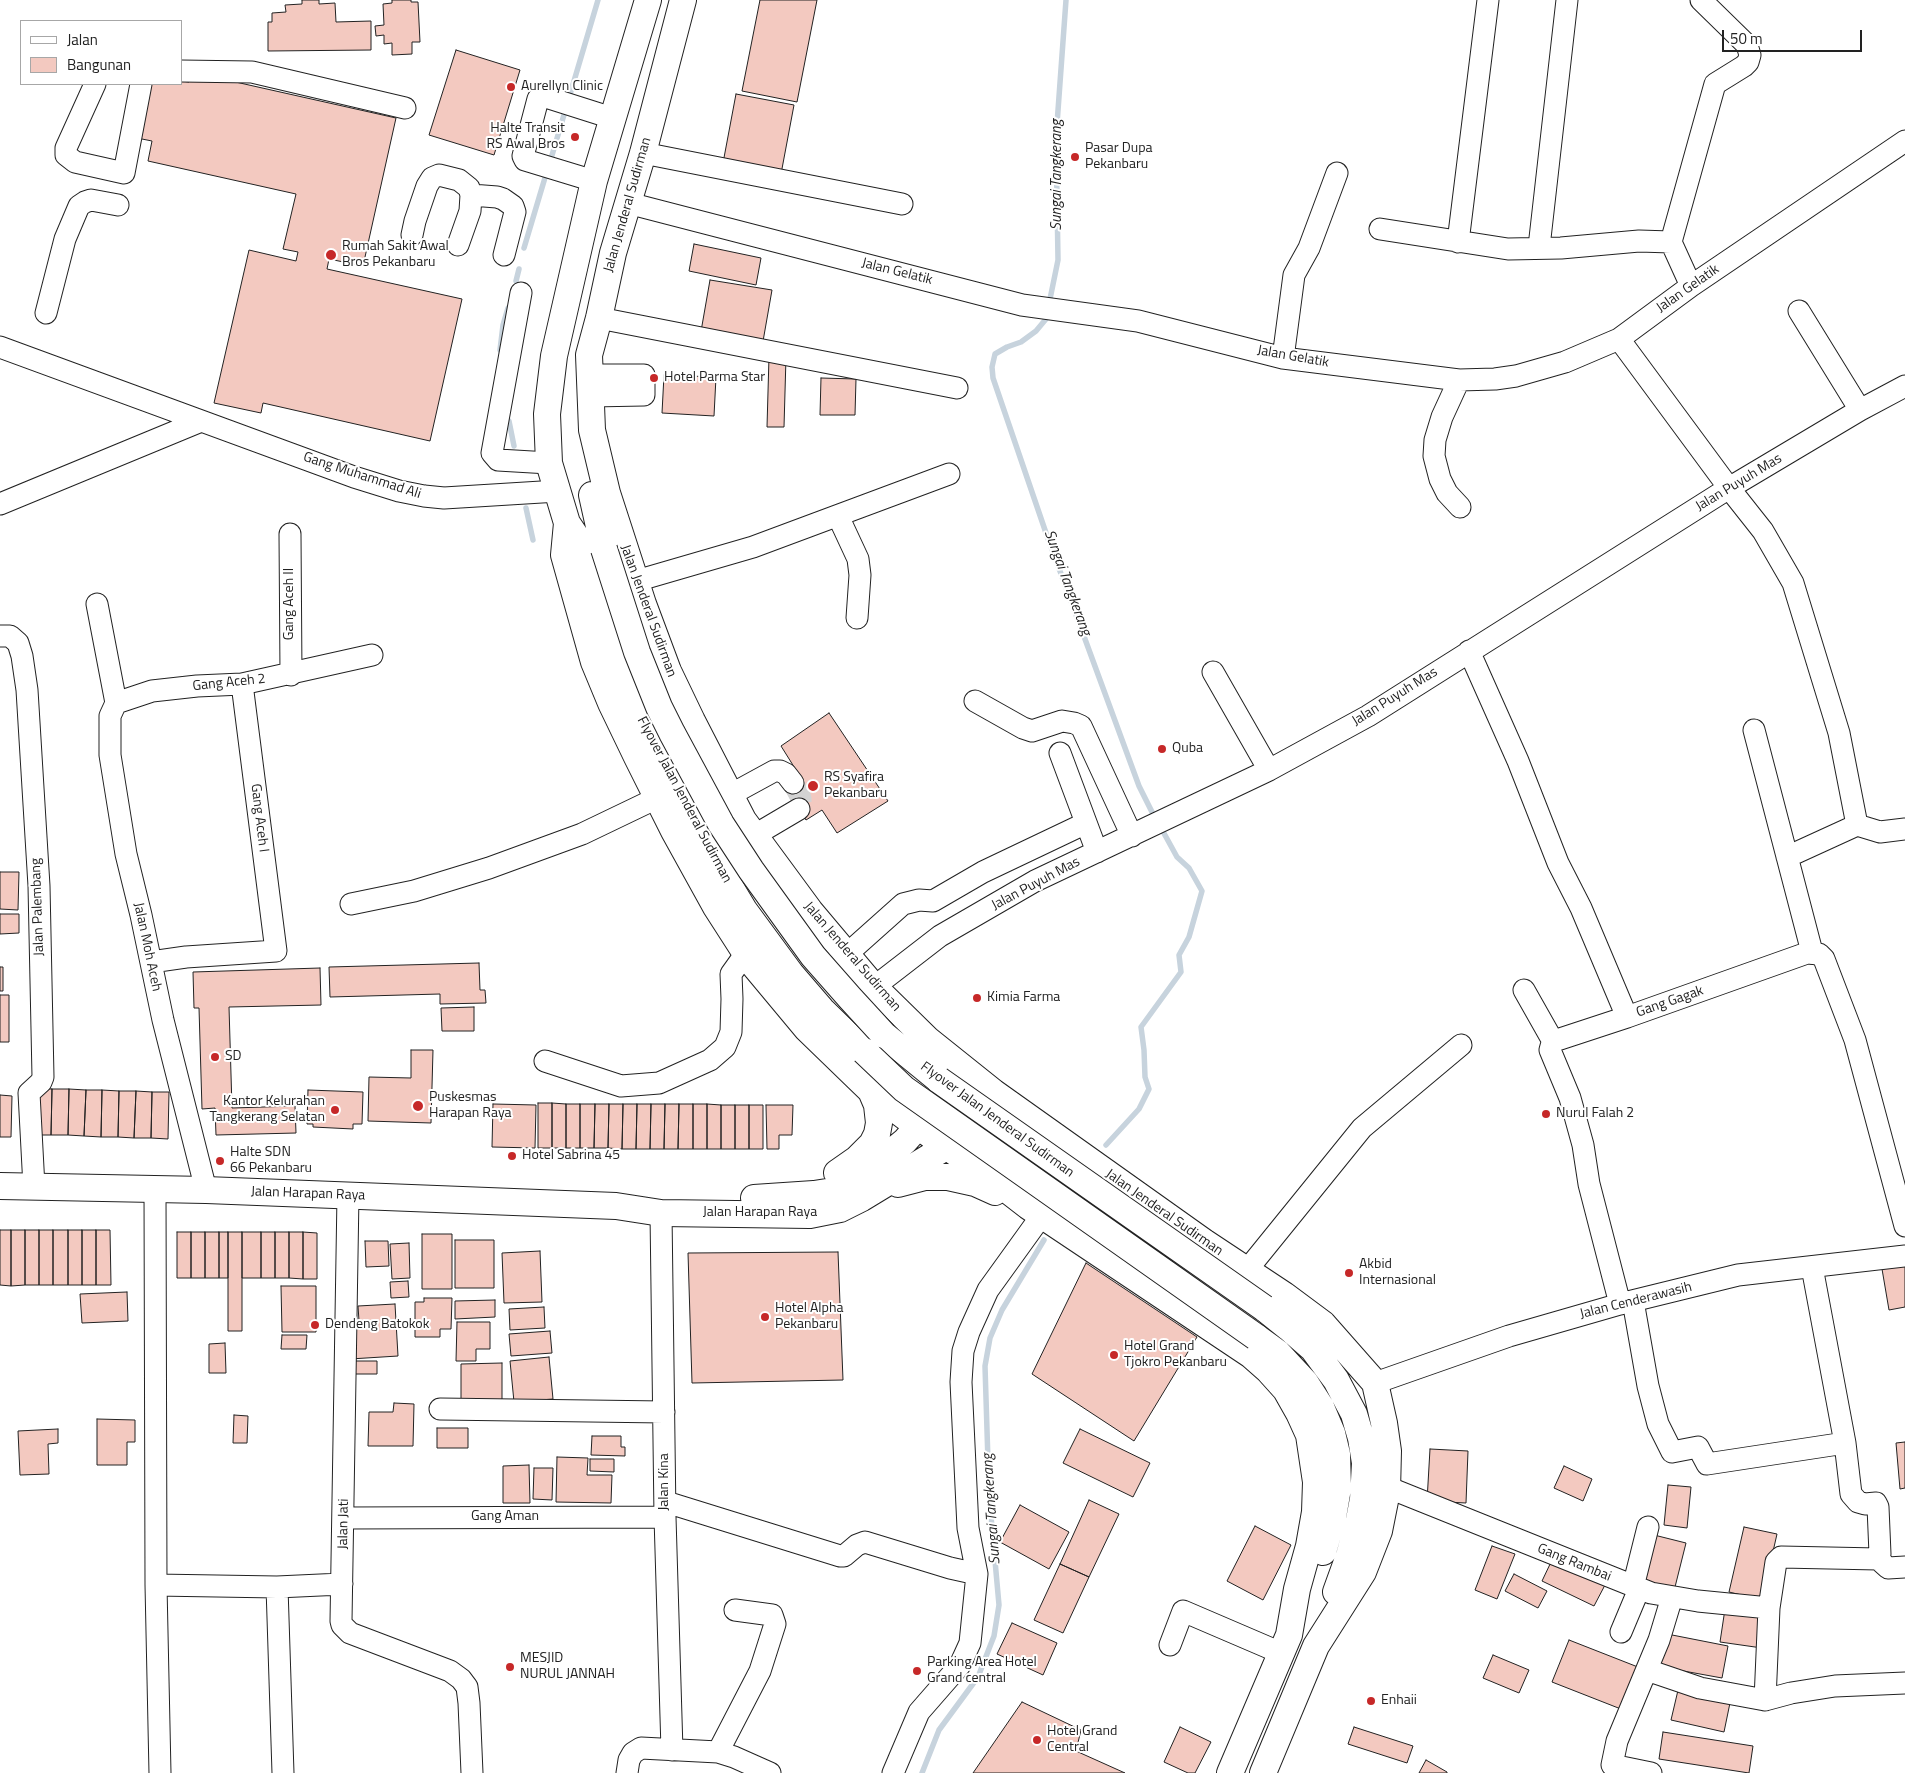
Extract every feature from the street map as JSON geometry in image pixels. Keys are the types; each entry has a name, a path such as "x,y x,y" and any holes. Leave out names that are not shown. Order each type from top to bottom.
{"main road":[{"name":"Jalan Jenderal Sudirman","path":"648,0 594,181 572,270 552,364 547,414 549,463 567,523 564,555 594,662 610,703 657,798 716,907 746,954 783,1002 815,1036 871,1091 1035,1210 1251,1355 1286,1390 1309,1436 1316,1482 1315,1512 1305,1562 1297,1589 1303,1635 1263,1773"},
{"name":"Jalan Jenderal Sudirman","path":"683,0 643,154 613,253 600,318 590,355 592,430 606,492 636,581 680,698 743,820 810,911 874,987 928,1040 966,1072 1323,1324 1375,1383 1388,1451 1387,1487 1378,1531 1363,1572 1303,1635 1230,1773"},
{"path":"594,553 589,482 596,453"},
{"path":"567,523 579,541 594,553"},
{"name":"Flyover Jalan Jenderal Sudirman","path":"594,553 672,733 721,824 751,870 813,956 850,998 884,1035 939,1080 1289,1328 1313,1349 1336,1380 1354,1414 1361,1438 1365,1463 1364,1484 1359,1520 1339,1585 1303,1635"},
{"path":"815,1036 837,1042 842,1048 850,1052 859,1053 875,1047 884,1032 884,1023 882,1015 876,1008 874,987"},
{"name":"Jalan Harapan Raya","path":"616,1206 660,1198 756,1198 833,1191 848,1185 864,1175 905,1141 966,1072"},
{"path":"756,1198 826,1179 857,1159 872,1144 877,1134 879,1123 877,1105 871,1091"},
{"name":"Jalan Harapan Raya","path":"0,1186 348,1195 616,1206 661,1213 810,1215 840,1208 862,1198 946,1147 993,1092"},
{"path":"1082,1241 1074,1218 1045,1197 1036,1185 1034,1178 1039,1166 1049,1158 1062,1158 1098,1182 1124,1185"},
{"path":"862,1198 900,1182 925,1177 948,1177 975,1183 1035,1210"}],"street":[{"path":"1458,242 1488,0"},
{"path":"1539,247 1567,0"},
{"path":"1691,286 1671,242 1716,84 1736,72 1750,59 1750,51 1746,45 1701,0"},
{"path":"182,71 252,72 405,108"},
{"path":"95,85 66,148 66,155 74,162 124,173 141,85"},
{"path":"594,181 525,160 523,156 538,99 543,97 612,118"},
{"name":"Jalan Gelatik","path":"628,203 1022,305 1138,320 1283,358 1459,380 1496,379 1532,372 1565,362 1619,339 1691,286 1905,141"},
{"path":"643,154 902,204"},
{"path":"1283,358 1294,275 1308,248 1337,173"},
{"path":"412,236 427,186 432,178 439,175 459,180 468,188 471,194 470,211 458,246"},
{"path":"471,194 497,197 513,206 515,212 504,255"},
{"path":"46,313 65,239 79,206 91,200 118,205"},
{"path":"1380,229 1508,249 1561,248 1639,241 1671,242"},
{"path":"520,293 492,453 498,460 549,463"},
{"path":"1800,312 1860,410"},
{"path":"600,318 957,388"},
{"path":"1619,339 1763,531 1793,583 1839,733 1857,825"},
{"name":"Gang Muhammad Ali","path":"0,347 354,476 424,496 444,498 558,491"},
{"path":"1459,380 1442,417 1435,440 1434,456 1440,479 1447,493 1460,507"},
{"name":"Jalan Puyuh Mas","path":"874,987 940,936 1035,881 1269,770 1368,716 1729,488 1860,410 1905,386"},
{"path":"0,504 201,421"},
{"path":"636,581 753,547 949,474"},
{"path":"838,516 858,559 860,575 857,618"},
{"name":"Gang Aceh II","path":"290,534 291,675"},
{"path":"97,604 116,703"},
{"name":"Jalan Palembang","path":"0,636 10,636 18,643 22,656 27,700 39,886 42,1077 41,1082 29,1093 34,1187"},
{"name":"Gang Gagak","path":"1469,651 1518,762 1558,862 1581,908 1627,1017 1812,952"},
{"name":"Gang Aceh 2","path":"116,703 152,691 242,684 291,675 310,668 372,655"},
{"path":"1213,672 1269,770"},
{"name":"Gang Aceh I","path":"151,962 186,957 276,951 242,684"},
{"path":"975,701 1023,728 1032,731 1062,722 1074,722 1081,726 1138,833"},
{"name":"Jalan Moh Aceh","path":"116,703 110,716 110,755 126,854 163,1020 206,1190"},
{"path":"1754,730 1812,952 1819,954 1824,959 1856,1040 1905,1226"},
{"path":"1060,753 1097,852"},
{"path":"730,795 774,771 786,774 793,783"},
{"path":"351,904 414,891 489,868 582,834 657,798"},
{"path":"754,836 799,809"},
{"path":"847,954 903,904 919,900 932,901 983,872 1086,823"},
{"path":"1787,857 1857,825 1880,832 1905,829"},
{"path":"545,1061 621,1086 659,1083 710,1060 725,1047 730,1032 731,974 746,954"},
{"path":"1524,990 1553,1039 1560,1039 1627,1017"},
{"path":"1553,1039 1550,1050 1570,1098 1583,1144 1589,1184 1626,1303 1658,1424 1672,1452 1698,1447 1707,1464 1845,1443"},
{"path":"1247,1270 1362,1128 1461,1045"},
{"path":"155,1189 156,1584 160,1773"},
{"name":"Jalan Jati","path":"348,1195 341,1621 345,1629 350,1632 450,1671 461,1678 467,1687 469,1704 472,1773"},
{"path":"893,1773 919,1712 960,1666 970,1643 977,1574 968,1528 961,1382 963,1352 969,1332 988,1290 1035,1210"},
{"name":"Jalan Kina","path":"661,1213 665,1509 672,1750"},
{"name":"Jalan Cenderawasih","path":"1375,1383 1509,1336 1626,1303 1738,1276 1905,1256"},
{"path":"1812,1267 1845,1443 1851,1494 1858,1502 1865,1504 1876,1503 1878,1506 1880,1554 1878,1559"},
{"path":"440,1409 664,1412"},
{"name":"Gang Rambai","path":"1387,1487 1636,1588 1672,1597 1768,1608"},
{"name":"Gang Aman","path":"344,1518 665,1509 840,1556 844,1556 857,1545 865,1542 950,1568 977,1574"},
{"path":"1621,1632 1636,1588 1648,1527"},
{"path":"1766,1700 1768,1608 1776,1562 1781,1557 1878,1559 1888,1568 1905,1567"},
{"path":"156,1584 276,1587 342,1584"},
{"path":"276,1587 283,1773"},
{"path":"1651,1773 1612,1765 1617,1741 1659,1640 1672,1597"},
{"path":"728,1761 760,1671 774,1624 772,1615 735,1610"},
{"path":"1170,1645 1182,1610 1303,1635"},
{"path":"1647,1670 1700,1688 1766,1700 1792,1693 1835,1686 1905,1683"},
{"path":"627,1773 629,1760 633,1753 641,1748 672,1750 728,1761 770,1773"}],"building":[{"path":"302,0 319,0 319,4 335,3 336,22 371,21 371,50 268,51 268,22 272,22 272,13 286,12 285,5 302,4"},
{"path":"392,0 418,2 420,42 412,42 412,54 392,55 392,43 384,44 384,35 376,36 375,26 384,25 383,4 392,3"},
{"path":"760,0 817,0 797,102 742,91"},
{"path":"456,50 520,70 494,155 429,135"},
{"name":"Rumah Sakit Awal Bros Pekanbaru","path":"191,72 396,118 363,266 329,259 327,269 462,299 430,441 263,403 261,413 214,403 249,250 296,261 298,252 283,249 296,194 148,161 152,141 137,138 149,85 182,85 182,81 189,82"},
{"path":"736,94 794,105 781,174 723,163"},
{"path":"694,244 761,258 756,285 689,271"},
{"path":"710,280 772,290 762,347 700,337"},
{"path":"769,357 786,357 784,427 767,427"},
{"path":"664,375 716,377 714,416 662,413"},
{"path":"821,378 856,379 855,415 820,415"},
{"path":"829,713 888,801 837,833 822,810 806,820 786,788 801,778 781,746"},
{"path":"0,872 19,872 18,910 0,909"},
{"path":"0,914 19,914 19,933 0,934"},
{"path":"479,963 480,990 485,990 486,1003 440,1004 440,994 330,997 329,967"},
{"path":"0,967 3,967 3,991 0,991"},
{"name":"SD","path":"320,968 321,1005 229,1007 232,1108 295,1106 296,1133 216,1135 215,1108 202,1109 199,1008 194,1008 193,972"},
{"path":"0,995 9,995 9,1042 0,1042"},
{"path":"474,1007 474,1031 442,1031 441,1008"},
{"path":"411,1050 433,1050 431,1123 368,1121 369,1077 411,1078"},
{"path":"36,1088 52,1089 51,1135 34,1135"},
{"path":"52,1089 69,1089 68,1135 51,1135"},
{"path":"69,1089 86,1090 84,1136 68,1135"},
{"path":"86,1090 102,1090 101,1137 84,1136"},
{"path":"102,1090 119,1091 118,1137 101,1137"},
{"name":"Kantor Kelurahan Tangkerang Selatan","path":"308,1090 363,1092 362,1124 353,1124 353,1129 313,1127 313,1124 307,1124"},
{"path":"119,1091 136,1091 134,1138 118,1137"},
{"path":"136,1091 152,1092 151,1138 134,1138"},
{"path":"152,1092 169,1092 168,1139 151,1138"},
{"path":"0,1095 12,1096 11,1137 0,1137"},
{"path":"538,1103 552,1103 552,1148 538,1148"},
{"path":"552,1103 566,1104 566,1148 552,1148"},
{"path":"493,1104 536,1105 535,1148 492,1147"},
{"path":"566,1104 580,1104 580,1148 566,1148"},
{"path":"580,1104 595,1104 594,1148 580,1148"},
{"path":"595,1104 609,1104 608,1148 594,1148"},
{"path":"609,1104 623,1104 622,1149 608,1148"},
{"path":"623,1104 637,1104 636,1149 622,1149"},
{"path":"637,1104 651,1104 650,1149 636,1149"},
{"path":"651,1104 665,1104 664,1149 650,1149"},
{"path":"665,1104 679,1104 678,1149 664,1149"},
{"path":"679,1104 693,1104 693,1149 678,1149"},
{"path":"693,1104 707,1104 707,1149 693,1149"},
{"path":"707,1104 721,1105 721,1149 707,1149"},
{"path":"721,1105 735,1105 735,1149 721,1149"},
{"path":"735,1105 749,1105 749,1149 735,1149"},
{"path":"749,1105 763,1105 763,1149 749,1149"},
{"path":"766,1105 793,1105 792,1135 779,1135 779,1149 767,1149"},
{"path":"0,1230 11,1230 11,1286 0,1285"},
{"path":"11,1230 25,1230 25,1285 11,1286"},
{"path":"25,1230 39,1230 39,1285 25,1285"},
{"path":"39,1230 53,1230 53,1285 39,1285"},
{"path":"53,1230 68,1230 68,1285 53,1285"},
{"path":"68,1230 82,1230 82,1285 68,1285"},
{"path":"82,1230 96,1230 96,1285 82,1285"},
{"path":"96,1230 110,1230 111,1285 96,1285"},
{"path":"177,1232 191,1232 191,1278 177,1278"},
{"path":"191,1232 205,1232 205,1278 191,1278"},
{"path":"205,1232 219,1232 219,1278 205,1278"},
{"path":"219,1232 228,1232 228,1278 219,1278"},
{"path":"228,1232 242,1232 242,1331 228,1331"},
{"path":"242,1232 261,1232 261,1278 242,1278"},
{"path":"261,1232 275,1232 275,1278 261,1278"},
{"path":"275,1232 289,1232 289,1278 275,1278"},
{"path":"289,1232 303,1232 303,1279 289,1278"},
{"path":"303,1232 317,1233 317,1279 303,1279"},
{"path":"422,1234 452,1234 452,1289 422,1289"},
{"path":"455,1240 494,1240 494,1288 455,1288"},
{"path":"365,1241 388,1241 389,1266 366,1267"},
{"path":"409,1243 410,1278 392,1279 390,1244"},
{"path":"540,1251 542,1302 504,1303 502,1253"},
{"name":"Hotel Alpha Pekanbaru","path":"838,1252 843,1380 692,1383 688,1253"},
{"name":"Hotel Grand Tjokro Pekanbaru","path":"1086,1263 1197,1337 1134,1441 1032,1374"},
{"path":"1905,1266 1905,1307 1889,1310 1882,1269"},
{"path":"408,1281 409,1297 391,1298 390,1282"},
{"path":"281,1286 316,1286 316,1332 282,1332"},
{"path":"127,1292 128,1321 82,1323 80,1294"},
{"path":"424,1298 452,1298 451,1329 440,1329 440,1337 415,1337 415,1302 424,1302"},
{"path":"495,1300 495,1317 455,1319 455,1301"},
{"path":"395,1304 398,1356 350,1359 355,1321 359,1321 358,1306"},
{"path":"544,1307 545,1328 510,1330 509,1309"},
{"path":"457,1322 490,1322 490,1349 476,1349 476,1361 456,1361"},
{"path":"550,1331 552,1353 511,1356 509,1334"},
{"path":"282,1335 307,1335 306,1349 281,1349"},
{"path":"225,1343 226,1373 209,1373 209,1344"},
{"path":"549,1357 553,1399 514,1402 510,1361"},
{"path":"353,1361 377,1361 377,1374 353,1374"},
{"path":"502,1363 502,1402 461,1402 461,1364"},
{"path":"394,1403 414,1404 413,1446 368,1446 369,1412 393,1412"},
{"path":"234,1415 248,1416 247,1443 233,1443"},
{"path":"97,1419 135,1420 135,1442 127,1442 127,1465 97,1465"},
{"path":"437,1428 468,1428 468,1448 437,1448"},
{"path":"58,1429 58,1443 48,1444 49,1474 20,1475 18,1431"},
{"path":"1080,1429 1150,1463 1133,1497 1063,1463"},
{"path":"592,1436 621,1436 621,1447 625,1447 625,1456 591,1455"},
{"path":"1905,1442 1905,1488 1900,1489 1896,1443"},
{"path":"1430,1449 1468,1451 1466,1503 1427,1501"},
{"path":"557,1457 588,1458 587,1475 612,1475 611,1503 556,1502"},
{"path":"590,1459 614,1459 614,1472 590,1471"},
{"path":"529,1465 530,1503 503,1503 503,1466"},
{"path":"1564,1466 1592,1479 1583,1501 1554,1488"},
{"path":"534,1468 553,1468 552,1500 533,1499"},
{"path":"1668,1485 1691,1487 1687,1528 1664,1525"},
{"path":"1089,1500 1119,1514 1089,1577 1060,1564"},
{"path":"1020,1505 1069,1532 1049,1569 1000,1542"},
{"path":"1255,1526 1291,1545 1263,1600 1227,1581"},
{"path":"1744,1527 1777,1534 1762,1600 1729,1592"},
{"path":"1650,1534 1686,1543 1674,1591 1638,1582"},
{"path":"1492,1546 1515,1554 1497,1599 1475,1590"},
{"path":"1552,1560 1605,1585 1594,1606 1542,1581"},
{"path":"1060,1564 1089,1577 1063,1633 1034,1620"},
{"path":"1514,1574 1547,1591 1538,1608 1505,1591"},
{"path":"1725,1609 1767,1615 1762,1648 1720,1642"},
{"path":"1012,1623 1057,1643 1043,1675 997,1654"},
{"path":"1662,1633 1728,1646 1722,1678 1656,1666"},
{"path":"1569,1640 1643,1669 1626,1711 1552,1682"},
{"path":"1493,1655 1529,1670 1519,1693 1483,1678"},
{"path":"1679,1686 1731,1698 1724,1732 1671,1720"},
{"name":"Hotel Grand Central","path":"1022,1702 1081,1730 1076,1751 1125,1773 973,1773"},
{"path":"1180,1727 1211,1742 1195,1773 1188,1773 1164,1762"},
{"path":"1354,1727 1413,1746 1407,1763 1348,1744"},
{"path":"1663,1732 1753,1746 1749,1773 1659,1759"},
{"path":"1426,1760 1447,1772 1447,1773 1419,1773"}],"waterway":[{"path":"550,162 598,0"},
{"name":"Sungai Tangkerang","path":"1049,304 1058,260 1056,138 1066,0"},
{"path":"524,248 547,171"},
{"path":"516,281 519,269"},
{"path":"500,350 503,325 508,308"},
{"name":"Sungai Tangkerang","path":"1047,313 1046,319 1036,331 1021,342 995,354 992,367 993,378 1046,533 1139,786 1155,818"},
{"path":"509,421 514,446"},
{"path":"526,508 533,540"},
{"name":"Sungai Tangkerang","path":"1106,1145 1139,1109 1149,1089 1145,1077 1141,1027 1181,972 1179,955 1189,937 1202,891 1189,868 1177,857 1160,826"},
{"name":"Sungai Tangkerang","path":"922,1773 939,1730 978,1677 994,1636 999,1605 989,1494 985,1366 990,1338 1002,1310 1044,1240"}],"tunnel":[{"path":"793,783 801,798 799,809"}],"place":[{"name":"Aurellyn Clinic","path":"511,87"},
{"name":"Halte Transit RS Awal Bros","path":"575,137"},
{"name":"Pasar Dupa Pekanbaru","path":"1075,157"},
{"name":"Rumah Sakit Awal Bros Pekanbaru","path":"331,255"},
{"name":"Hotel Parma Star","path":"654,378"},
{"name":"Quba","path":"1162,749"},
{"name":"RS Syafira Pekanbaru","path":"813,786"},
{"name":"Kimia Farma","path":"977,998"},
{"name":"SD","path":"215,1057"},
{"name":"Puskesmas Harapan Raya","path":"418,1106"},
{"name":"Kantor Kelurahan Tangkerang Selatan","path":"335,1110"},
{"name":"Nurul Falah 2","path":"1546,1114"},
{"name":"Hotel Sabrina 45","path":"512,1156"},
{"name":"Halte SDN 66 Pekanbaru","path":"220,1161"},
{"name":"Akbid Internasional","path":"1349,1273"},
{"name":"Hotel Alpha Pekanbaru","path":"765,1317"},
{"name":"Dendeng Batokok","path":"315,1325"},
{"name":"Hotel Grand Tjokro Pekanbaru","path":"1114,1355"},
{"name":"MESJID NURUL JANNAH","path":"510,1667"},
{"name":"Parking Area Hotel Grand central","path":"917,1671"},
{"name":"Enhaii","path":"1371,1701"},
{"name":"Hotel Grand Central","path":"1037,1740"}]}
